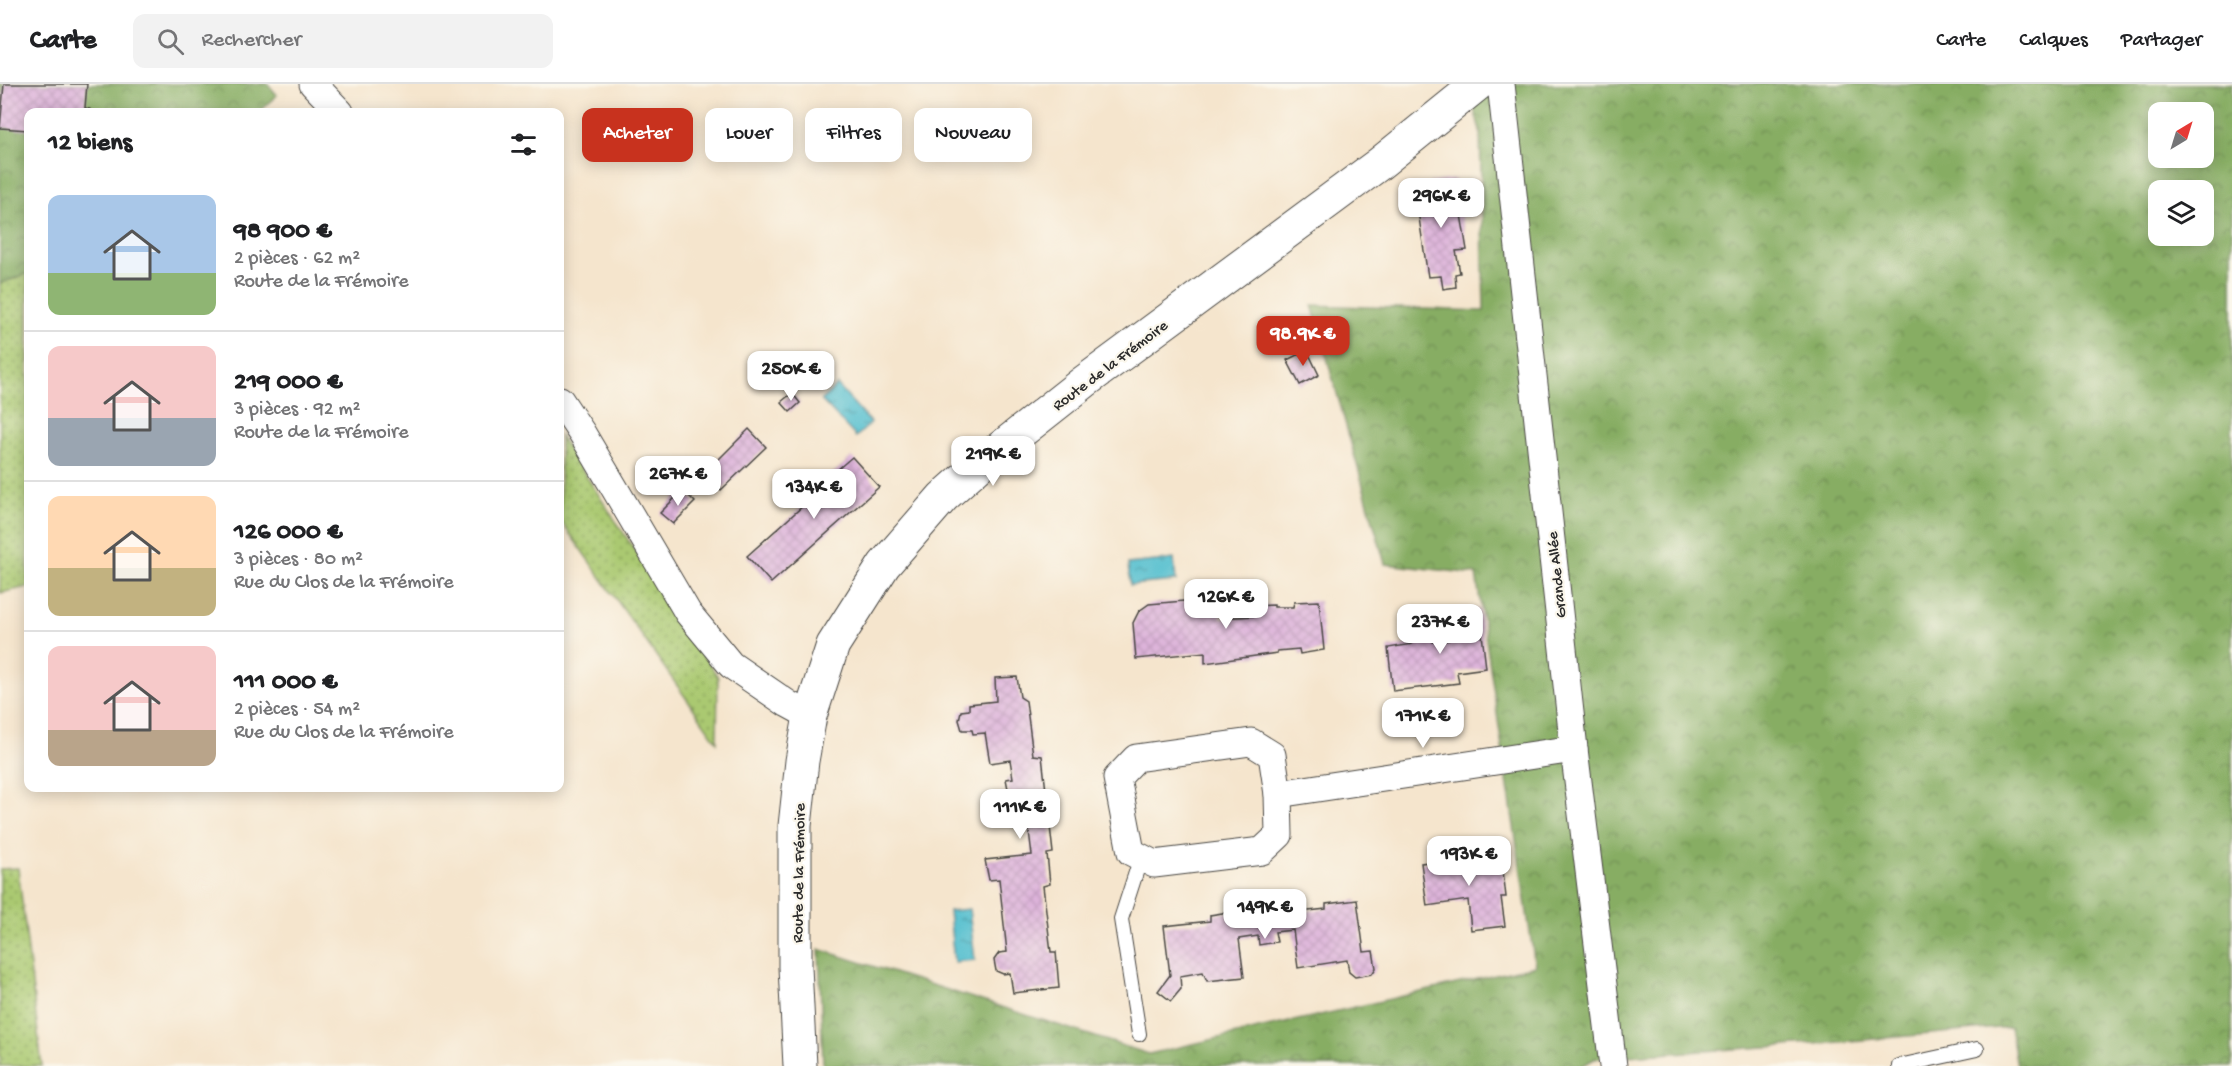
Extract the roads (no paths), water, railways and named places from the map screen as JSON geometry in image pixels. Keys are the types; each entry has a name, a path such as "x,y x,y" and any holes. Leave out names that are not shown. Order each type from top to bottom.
{"street":[{"path":"313,84 336,108"},
{"name":"Route de la Frémoire","path":"800,1066 795,967 795,826 802,761 810,716 833,645 884,565 943,498 979,465 1084,382 1379,164 1478,84"},
{"name":"Grande Allée","path":"1501,84 1574,749 1613,1066"},
{"path":"564,406 688,612 731,665 788,704 810,716"},
{"path":"1251,742 1272,755 1278,794 1280,835 1262,851 1154,864 1131,852 1117,778 1136,758 1251,742"},
{"path":"1278,794 1574,749"}],"lane":[{"path":"1139,1034 1121,919 1141,857"},
{"path":"1899,1066 1977,1049"}],"water":[{"path":"837,385 871,423 856,437 821,400"},
{"path":"1174,559 1176,581 1130,585 1128,564"},
{"path":"969,909 975,960 954,962 949,911"}]}
